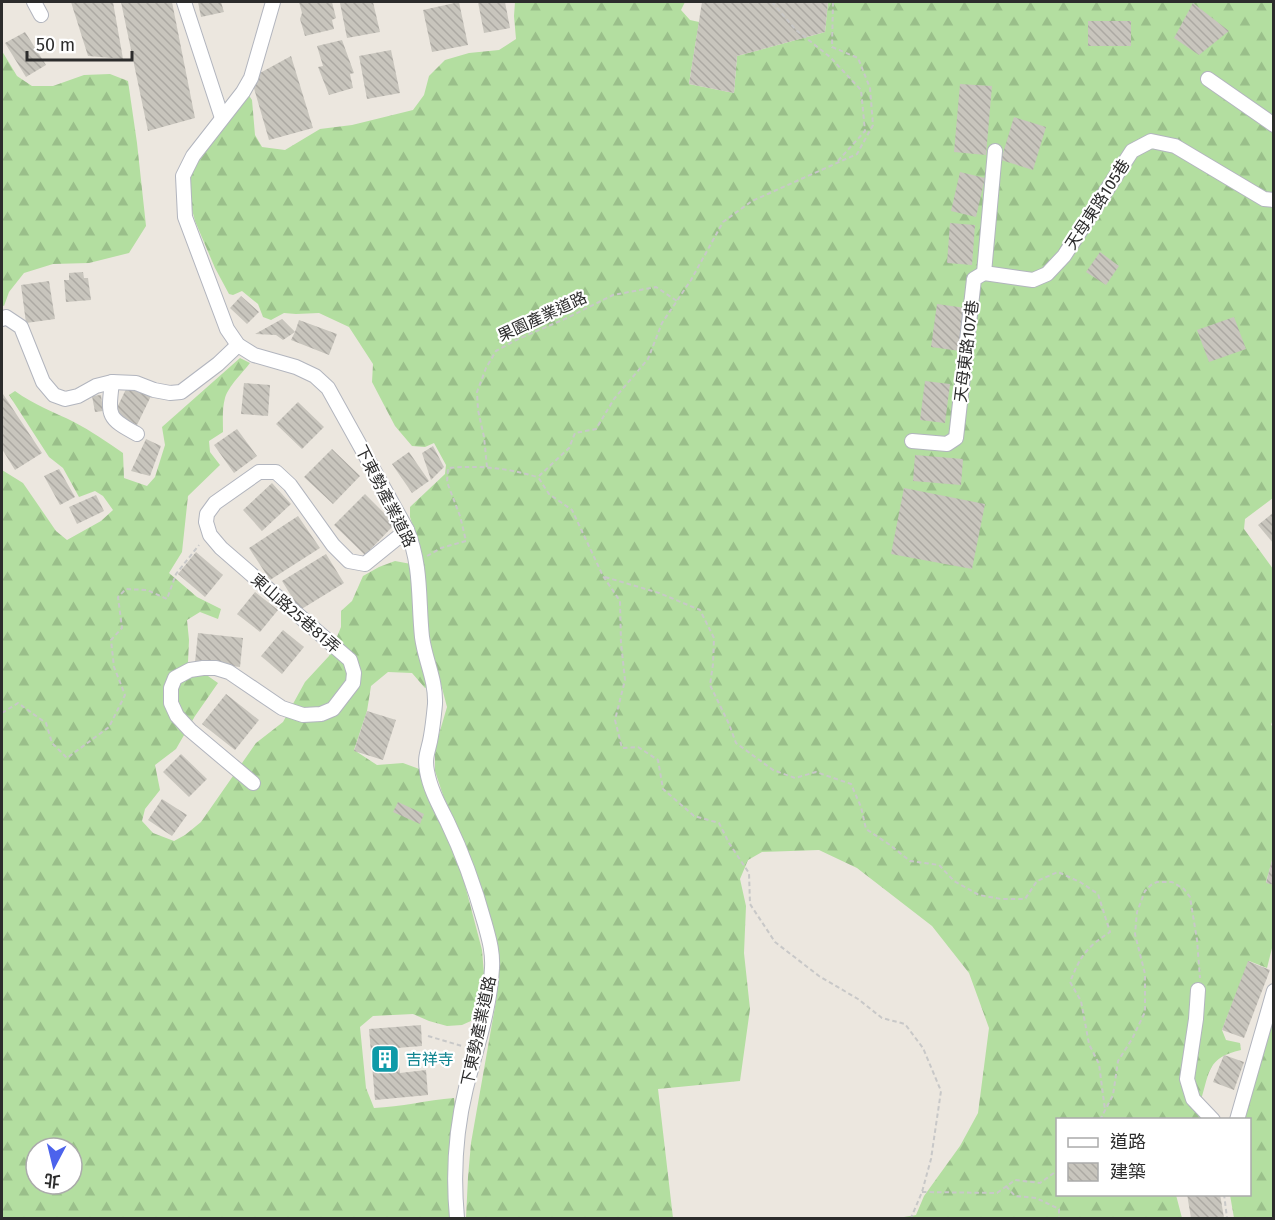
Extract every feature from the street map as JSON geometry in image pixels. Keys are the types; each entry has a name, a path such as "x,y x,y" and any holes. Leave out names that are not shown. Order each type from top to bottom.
{"street":[{"path":"34,2 41,15"},
{"path":"184,2 222,118"},
{"path":"2,319 6,317 21,327 44,382 54,395 65,399 112,382 136,383 170,393 181,392 218,364 238,345 227,329 185,217 183,176 193,156 243,92 251,78 273,2"},
{"path":"1208,79 1274,125"},
{"name":"天母東路105巷","path":"984,273 1033,280 1047,274 1064,256 1132,151 1151,141 1175,146 1264,199 1274,201"},
{"name":"天母東路107巷","path":"912,441 947,444 956,438 974,279 984,273 995,152"},
{"name":"下東勢產業道路","path":"238,345 254,355 315,375 328,388 413,544 417,562 422,639 433,680 435,702 431,737 426,754 427,772 434,796 461,852 477,894 491,950 491,981 458,1134 457,1218"},
{"path":"112,382 110,406 113,417 118,424 137,434"},
{"path":"210,536 206,522 207,514 215,503 259,472 276,472 290,485 333,545 349,561 365,564 407,530"},
{"name":"東山路25巷81弄","path":"210,536 350,660 354,673 353,683 333,709 321,714 303,715 282,708 229,672 216,668 190,670 175,678 171,688 171,703 177,716 190,730 253,783"},
{"path":"1198,990 1187,1079 1193,1099 1212,1118"},
{"path":"1238,1115 1274,991"}],"path":[{"path":"772,2 796,30 830,57 861,90 865,131 835,164"},
{"path":"538,477 569,448 575,433 596,429 614,399 648,358 662,323 709,249 723,222 752,201 857,154 873,125 870,88 858,58 832,48 833,2"},
{"name":"果園產業道路","path":"487,467 477,392 486,368 496,351 613,295 656,286 676,301"},
{"path":"417,562 441,548 466,541 460,516 447,482 448,468 487,467 538,477 549,494 572,510 603,576 620,601 625,680 615,720 622,748 638,747 658,760 663,789 694,816 719,823 749,873 750,904 775,942 819,976 858,999 882,1018 905,1024 923,1048 941,1091 931,1159 922,1192 911,1218"},
{"path":"2,713 18,703 46,723 52,743 67,758 109,727 125,695 114,667 111,640 122,628 118,597 126,589 147,590 167,599 176,574 208,534 210,536"},
{"path":"603,576 659,593 700,610 714,638 710,685 736,742 773,771 795,778 816,772 851,784 861,807 866,829 910,861 939,865 954,881 979,895 1001,899 1025,899 1037,881 1058,872 1080,882 1098,894 1110,932 1092,944 1078,960 1070,982 1081,1001 1089,1044 1100,1064 1105,1110"},
{"path":"1101,1118 1113,1095 1118,1061 1132,1039 1144,1012 1145,974 1135,934 1137,912 1145,891 1157,882 1172,882 1184,889 1190,897 1201,975 1198,990"},
{"path":"428,1036 477,1050"},
{"path":"922,1192 997,1193 1015,1180 1040,1183 1056,1171"},
{"path":"1006,1186 1015,1196 1036,1198 1059,1209 1059,1218"},
{"path":"1224,1196 1227,1218"}],"green space":[{"path":"515,2 685,2 681,10 690,20 699,22 689,84 734,93 737,56 825,32 828,2 1273,2 1273,498 1245,519 1244,529 1273,569 1274,716 1271,725 1274,727 1274,854 1266,882 1273,885 1273,944 1267,968 1249,961 1222,1030 1226,1040 1240,1043 1241,1050 1222,1057 1212,1067 1201,1100 1211,1118 1056,1118 1056,1196 1176,1196 1182,1218 898,1218 916,1215 924,1196 960,1146 978,1113 989,1028 969,973 932,926 857,868 819,850 762,852 748,860 740,879 746,906 744,953 750,1009 740,1081 658,1089 673,1218 466,1218 471,1143 499,974 498,951 474,872 435,771 435,748 447,707 428,635 418,542 410,517 410,507 445,474 446,465 434,443 425,447 412,446 395,426 372,382 373,364 349,327 319,313 284,313 271,320 263,317 258,304 242,291 233,295 229,294 195,221 188,194 189,175 202,153 248,94 252,100 255,135 262,147 285,150 320,129 352,125 413,110 424,95 429,76 445,60 469,53 499,50 516,39"},
{"path":"2,51 17,76 32,86 53,86 84,75 110,74 128,81 146,226 129,253 89,263 53,264 24,273 9,292 4,306 2,305"},
{"path":"240,358 250,363 232,384 225,398 223,432 209,441 210,452 220,465 188,496 182,552 169,573 197,597 221,609 218,619 200,612 187,620 188,662 218,683 176,749 155,765 160,790 145,809 142,821 153,833 174,841 201,822 256,743 283,722 305,682 329,656 341,627 341,611 352,601 363,576 395,561 411,564 431,685 425,688 412,673 388,672 371,686 367,711 354,750 377,765 403,763 422,770 459,862 482,950 484,974 479,1010 473,1020 462,1025 447,1026 413,1014 373,1016 360,1027 366,1088 374,1108 454,1098 456,1115 452,1218 2,1218 2,470 23,483 56,531 67,540 101,521 113,510 103,496 95,491 79,497 63,468 49,457 9,395 15,391 80,425 105,441 123,453 124,478 147,486 155,477 165,445 162,427"},
{"path":"1273,1020 1273,1218 1234,1218 1230,1196 1251,1196 1251,1118 1241,1118 1264,1021"}],"building":[{"path":"71,2 113,2 123,59 88,56"},
{"path":"121,2 172,2 195,118 148,131"},
{"path":"198,2 221,2 224,12 201,17"},
{"path":"299,2 332,2 336,18 332,20 334,29 305,36 300,19 302,13"},
{"path":"373,2 380,32 347,38 340,3"},
{"path":"459,2 468,45 432,52 423,10"},
{"path":"478,2 505,2 510,28 484,33"},
{"path":"702,2 828,2 825,32 737,56 734,93 689,84"},
{"path":"1193,3 1229,31 1199,55 1174,38"},
{"path":"1088,21 1131,21 1131,46 1088,46"},
{"path":"25,32 46,65 26,77 5,43"},
{"path":"342,40 354,73 350,74 353,88 329,95 318,67 323,66 317,46"},
{"path":"391,50 400,93 367,99 359,56"},
{"path":"291,56 313,128 269,140 251,78"},
{"path":"960,84 992,86 986,155 954,152"},
{"path":"1014,117 1046,127 1033,170 1001,160"},
{"path":"960,172 985,178 976,217 951,211"},
{"path":"950,223 975,225 972,265 947,263"},
{"path":"1100,252 1119,266 1106,285 1086,272"},
{"path":"83,272 84,278 88,278 91,300 66,302 64,280 69,280 69,273"},
{"path":"49,281 55,319 26,323 21,285"},
{"path":"241,296 259,312 247,324 230,308"},
{"path":"937,304 966,308 960,351 931,347"},
{"path":"1234,317 1246,349 1209,362 1197,330"},
{"path":"282,319 295,332 283,340 276,335 255,334"},
{"path":"299,320 337,334 329,355 291,340"},
{"path":"925,381 950,384 945,423 920,420"},
{"path":"244,383 270,385 268,416 241,414"},
{"path":"128,385 151,396 137,425 114,414"},
{"path":"3,394 42,453 15,470 2,449"},
{"path":"101,395 103,411 95,412 92,396"},
{"path":"298,402 324,427 302,449 276,424"},
{"path":"237,429 257,456 234,473 214,445"},
{"path":"146,439 161,446 150,476 131,471"},
{"path":"433,446 444,467 431,480 422,453"},
{"path":"332,449 360,476 333,504 304,477"},
{"path":"409,452 429,481 412,493 392,464"},
{"path":"915,455 963,459 961,485 913,481"},
{"path":"59,469 75,497 60,505 44,476"},
{"path":"272,483 291,504 262,531 243,510"},
{"path":"904,488 985,504 972,569 891,554"},
{"path":"365,494 395,524 365,555 334,525"},
{"path":"96,495 104,511 77,524 69,507"},
{"path":"1274,512 1274,544 1258,525"},
{"path":"298,516 320,548 270,580 249,548"},
{"path":"196,552 223,575 205,597 178,574"},
{"path":"326,554 344,583 300,610 282,581"},
{"path":"255,592 278,610 260,632 237,614"},
{"path":"283,630 304,647 282,674 261,656"},
{"path":"198,633 243,638 240,667 195,662"},
{"path":"226,694 259,720 235,750 202,724"},
{"path":"367,711 396,720 383,760 354,751"},
{"path":"181,754 207,779 189,797 163,772"},
{"path":"162,799 187,815 172,836 148,820"},
{"path":"398,802 424,814 420,824 393,812"},
{"path":"1274,856 1274,885 1266,883"},
{"path":"1248,961 1270,970 1244,1038 1222,1030"},
{"name":"吉祥寺","path":"421,1025 422,1046 397,1048 400,1073 426,1070 428,1095 375,1100 369,1029"},
{"path":"1224,1055 1244,1062 1234,1090 1213,1082"},
{"path":"1187,1196 1220,1196 1224,1218 1191,1218"}],"place":[{"name":"吉祥寺","path":"385,1059"}]}
